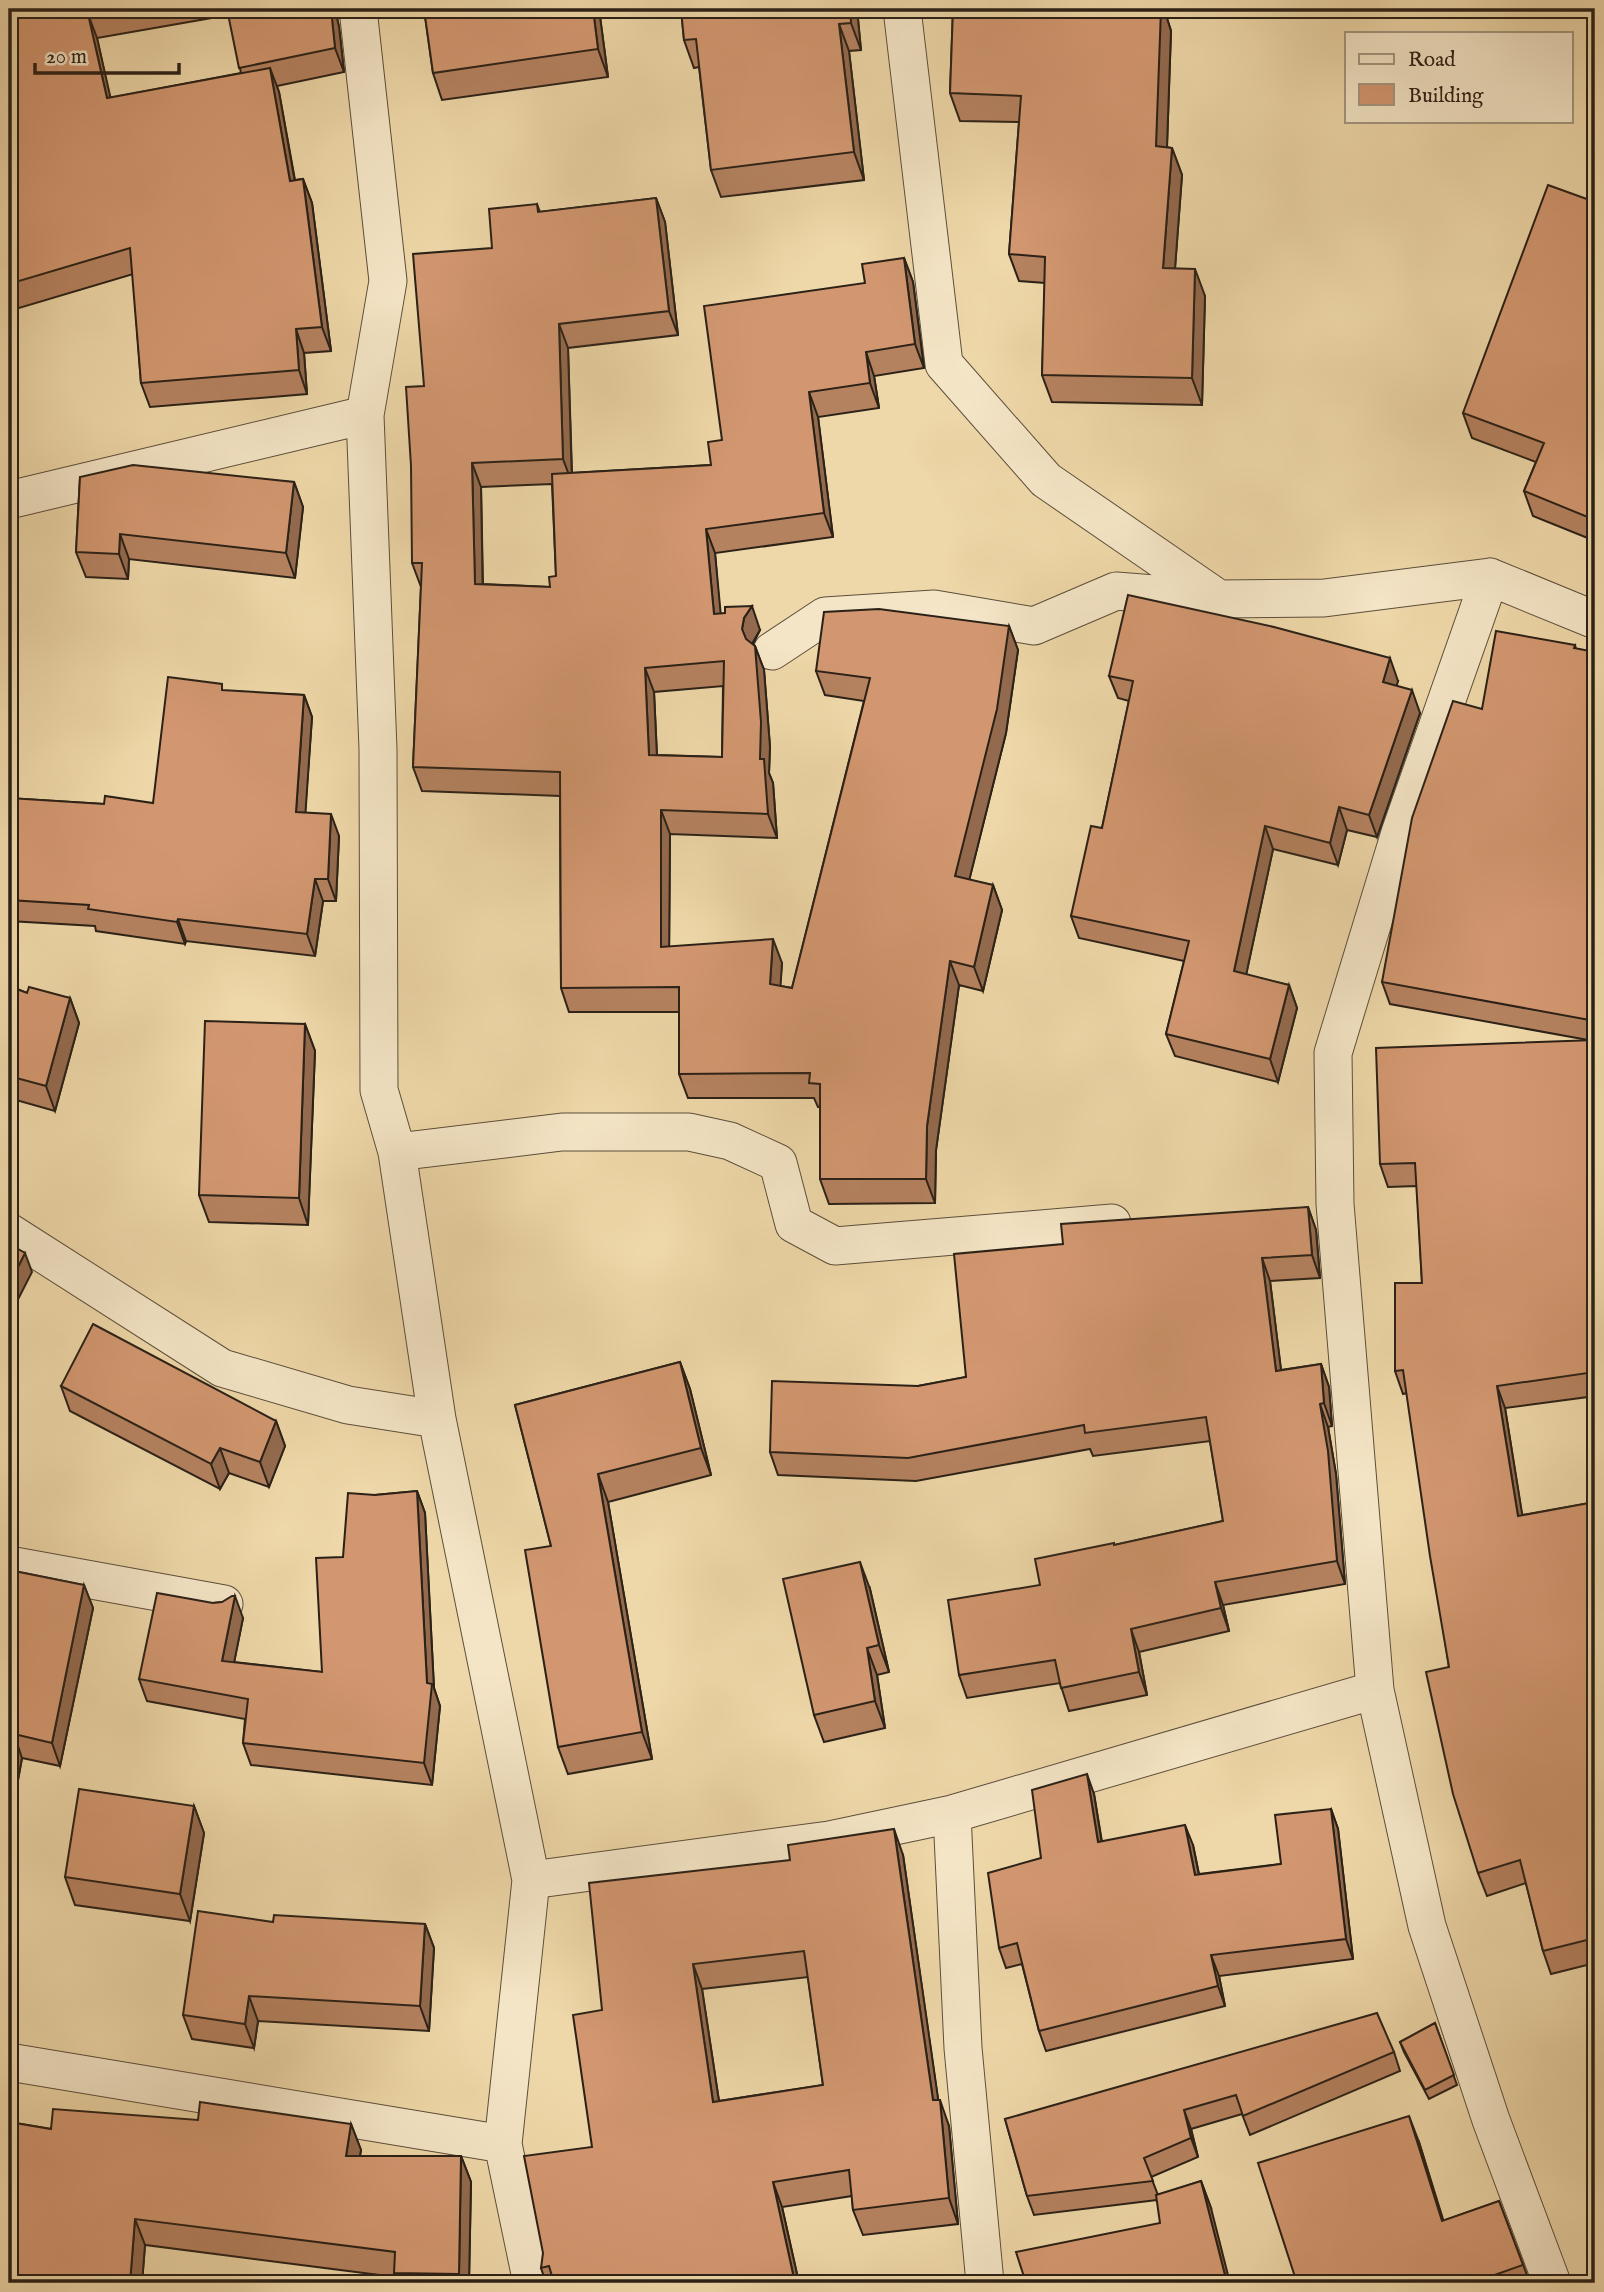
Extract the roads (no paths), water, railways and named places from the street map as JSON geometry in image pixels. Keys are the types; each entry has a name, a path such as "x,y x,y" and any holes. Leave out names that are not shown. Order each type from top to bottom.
{"street":[{"path":"358,9 388,281 365,415 378,749 379,1090 397,1152 437,1419 531,1880 503,2144 532,2283"},
{"path":"902,9 944,364 1046,480 1219,599"},
{"path":"9,500 365,415"},
{"path":"1490,577 1400,833 1333,1053 1322,1205 1375,1690 1427,1926 1491,2120 1552,2283"},
{"path":"772,650 825,616 934,609 1034,626 1116,591 1219,599 1324,598 1490,577 1595,620"},
{"path":"397,1152 562,1132 689,1132 730,1141 778,1163 794,1224 835,1246 1141,1221"},
{"path":"9,1232 222,1368 348,1405 437,1419"},
{"path":"9,1564 224,1604"},
{"path":"531,1880 829,1840 952,1814 1375,1690"},
{"path":"952,1814 964,2048 985,2283"},
{"path":"9,2062 503,2144"}]}
